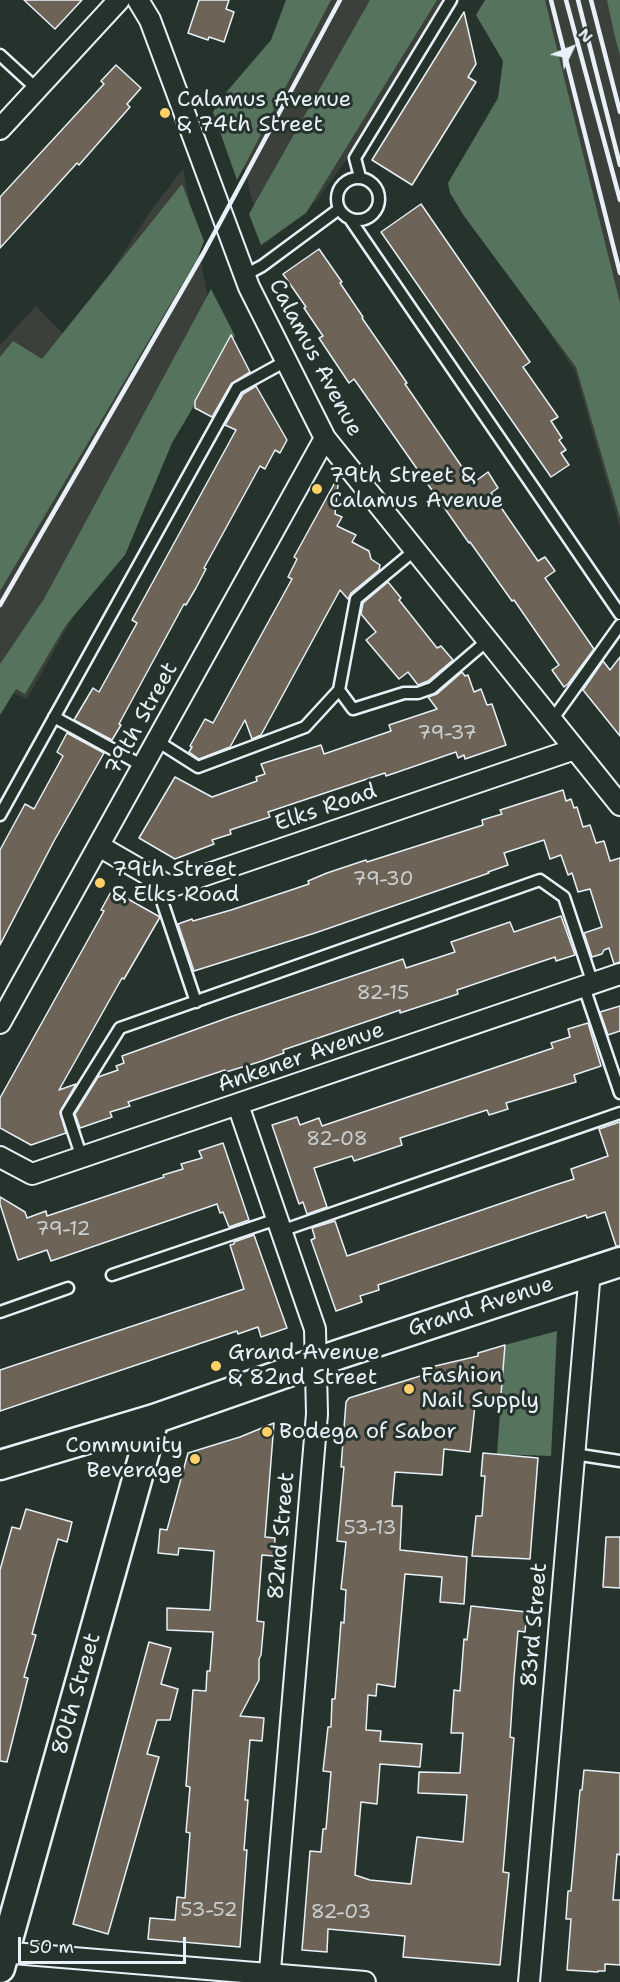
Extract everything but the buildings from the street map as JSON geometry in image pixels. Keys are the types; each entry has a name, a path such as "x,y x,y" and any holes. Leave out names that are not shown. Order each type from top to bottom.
{"main road":[{"name":"Grand Avenue","path":"0,1465 154,1419 316,1362 620,1262"},
{"name":"80th Street","path":"1,1958 154,1419"}],"street":[{"path":"0,129 119,0"},
{"name":"Calamus Avenue","path":"138,0 150,21 244,275 325,438 620,805"},
{"name":"79th Street","path":"0,1023 325,438"},
{"name":"Elks Road","path":"170,887 575,749"},
{"path":"99,846 170,887"},
{"name":"Ankener Avenue","path":"0,1157 32,1174 620,974"},
{"name":"82nd Street","path":"238,1105 315,1329 317,1414 269,1978"},
{"name":"83rd Street","path":"529,1982 590,1271"},
{"path":"1,1958 269,1978 364,1982"}],"lane":[{"path":"360,177 355,158 451,0"},
{"path":"0,55 37,89"},
{"path":"350,219 363,220 374,213 379,201 376,188 367,179 353,177 341,184 336,196 339,210 350,219 620,614"},
{"path":"244,275 262,266 339,210"},
{"path":"0,815 237,388 286,361"},
{"path":"157,741 198,767 305,727 339,690 356,599 415,550"},
{"path":"552,720 620,625"},
{"path":"339,690 353,709 404,693 425,691 432,688 488,640"},
{"path":"54,717 143,766"},
{"path":"82,1158 67,1113 120,1028 540,880 564,897 620,1093"},
{"path":"170,887 163,904 196,1002"},
{"path":"112,1275 279,1225 620,1113"},
{"path":"0,1312 68,1288"},
{"path":"574,1454 620,1461"}],"shaded area":[{"path":"297,0 460,0 318,199 266,243 247,176 219,115 279,41"},
{"path":"500,0 620,0 620,528 575,371 452,188 519,79"},
{"path":"183,169 208,298 232,333 27,699 2,688 0,691 0,345 36,306 68,339 150,212"}],"green space":[{"path":"286,0 331,0 237,180 213,112 223,96 271,40"},
{"path":"370,0 437,0 306,213 261,245 249,214"},
{"path":"485,0 545,0 620,303 620,518 576,367 464,216 450,193 448,183 498,98 503,61 476,15"},
{"path":"607,0 620,0 620,55 615,37"},
{"path":"182,184 204,241 197,259 0,591 0,357 13,341 42,359"},
{"path":"211,289 235,336 172,443 125,555 66,625 25,694 16,689 0,715 0,664 44,599"},
{"path":"557,1331 551,1456 497,1454 505,1345"}],"railway":[{"path":"0,605 203,254 340,0"},
{"path":"551,0 620,273"},
{"path":"566,0 620,200"},
{"path":"578,0 620,165"},
{"path":"591,0 620,112"}],"place":[{"name":"Calamus Avenue & 74th Street","path":"165,113"},
{"name":"79th Street & Calamus Avenue","path":"317,489"},
{"name":"79th Street & Elks Road","path":"100,883"},
{"name":"Grand Avenue & 82nd Street","path":"216,1366"},
{"name":"Fashion Nail Supply","path":"409,1389"},
{"name":"Bodega of Sabor","path":"267,1432"},
{"name":"Community Beverage","path":"195,1459"}]}
